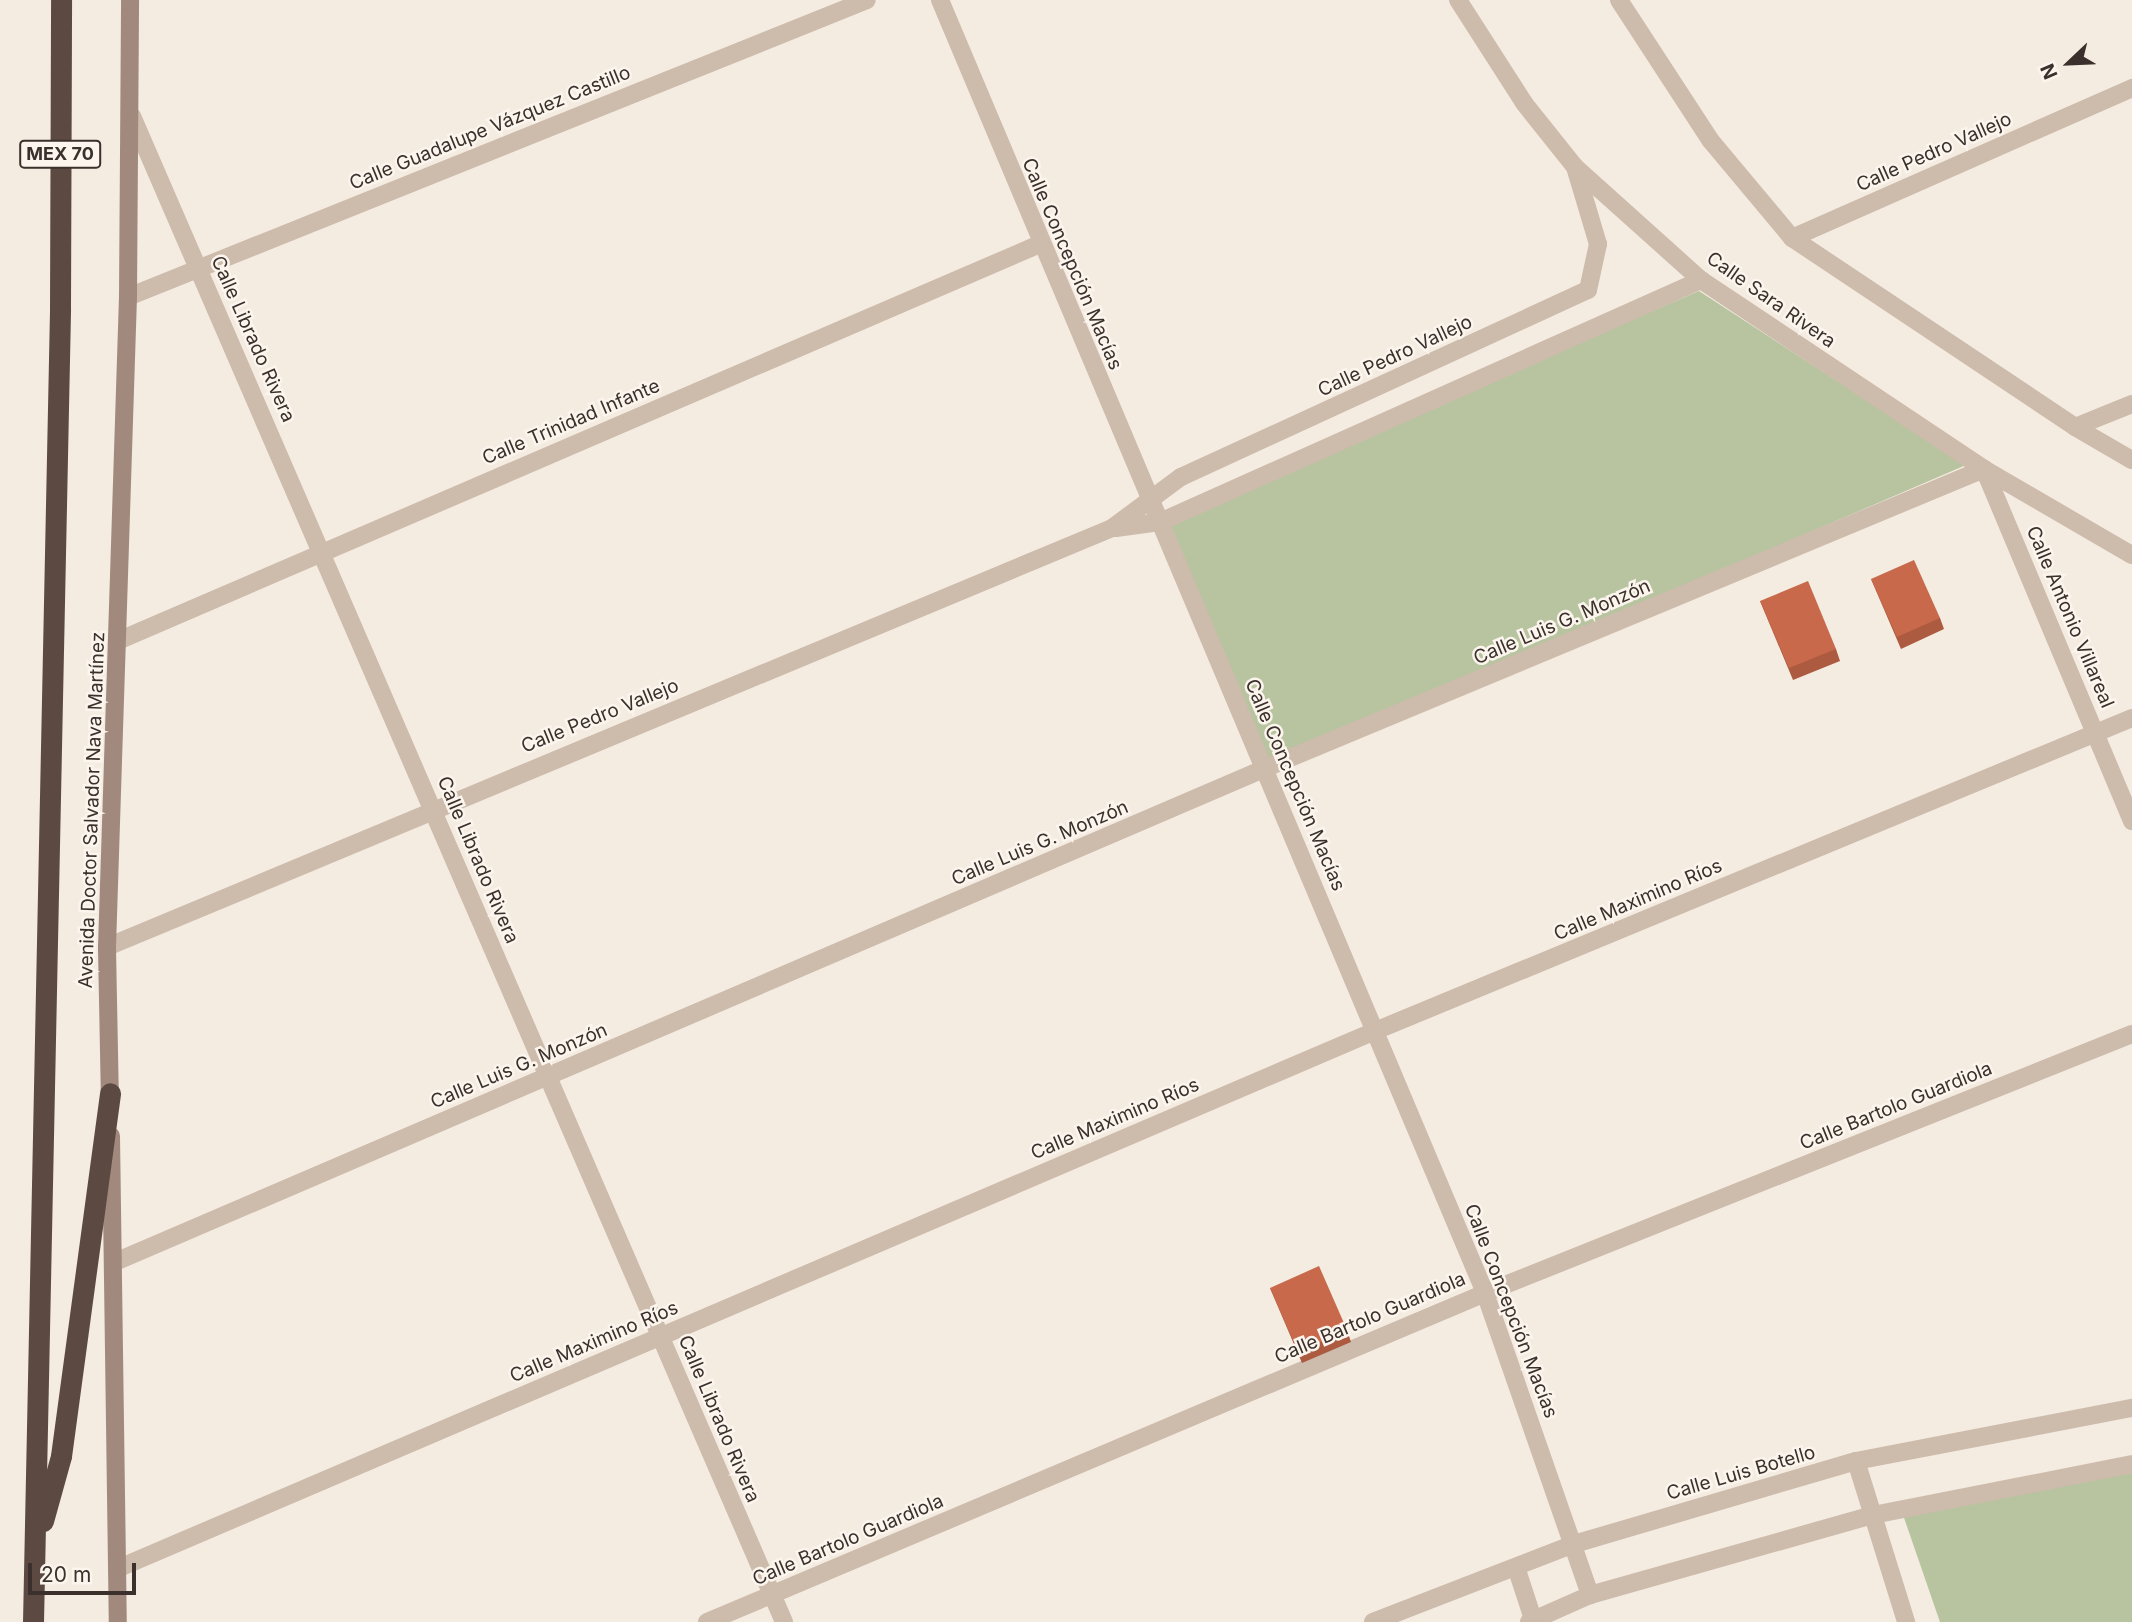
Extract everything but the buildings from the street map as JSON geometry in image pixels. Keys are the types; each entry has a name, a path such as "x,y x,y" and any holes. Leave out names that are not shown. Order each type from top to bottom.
{"highway":[{"name":"Avenida Doctor Salvador Nava Martínez","path":"33,1622 60,308 61,0"},
{"path":"35,1550 61,1457 110,1093"}],"main road":[{"name":"Avenida Doctor Salvador Nava Martínez","path":"118,1622 115,1262 107,947 120,640 132,116 130,0"}],"street":[{"name":"Calle Guadalupe Vázquez Castillo","path":"128,297 867,0"},
{"name":"Calle Concepción Macías","path":"940,0 1040,244 1266,768 1485,1293 1590,1595"},
{"name":"Calle Sara Rivera","path":"1458,0 1524,103 1575,167 1701,280 1984,469 2132,555"},
{"path":"1622,1 1711,141 1792,237 2075,427 2132,460"},
{"name":"Calle Pedro Vallejo","path":"1792,237 2132,88"},
{"name":"Calle Librado Rivera","path":"132,116 323,550 784,1622"},
{"name":"Calle Pedro Vallejo","path":"107,947 432,808 1112,528 1181,477 1588,290 1598,244 1575,167"},
{"name":"Calle Trinidad Infante","path":"120,640 323,550 1040,244"},
{"name":"Calle Pedro Vallejo","path":"1112,528 1160,522 1701,280"},
{"path":"2075,427 2132,404"},
{"name":"Calle Antonio Villareal","path":"1984,469 2132,821"},
{"name":"Calle Luis G. Monzón","path":"115,1262 1266,768 1984,469"},
{"name":"Calle Maximino Ríos","path":"119,1568 1375,1031 2132,718"},
{"name":"Calle Bartolo Guardiola","path":"707,1622 1485,1293 2132,1034"},
{"name":"Calle Luis Botello","path":"1373,1622 1574,1544 1856,1461 2132,1408"},
{"path":"1856,1461 1906,1622"},
{"path":"1516,1567 1533,1621 1590,1595 1873,1515 2132,1465"}],"green space":[{"path":"1699,291 1966,465 1268,766 1162,522"},
{"path":"2132,1461 2132,1622 1940,1622 1901,1509"}]}
